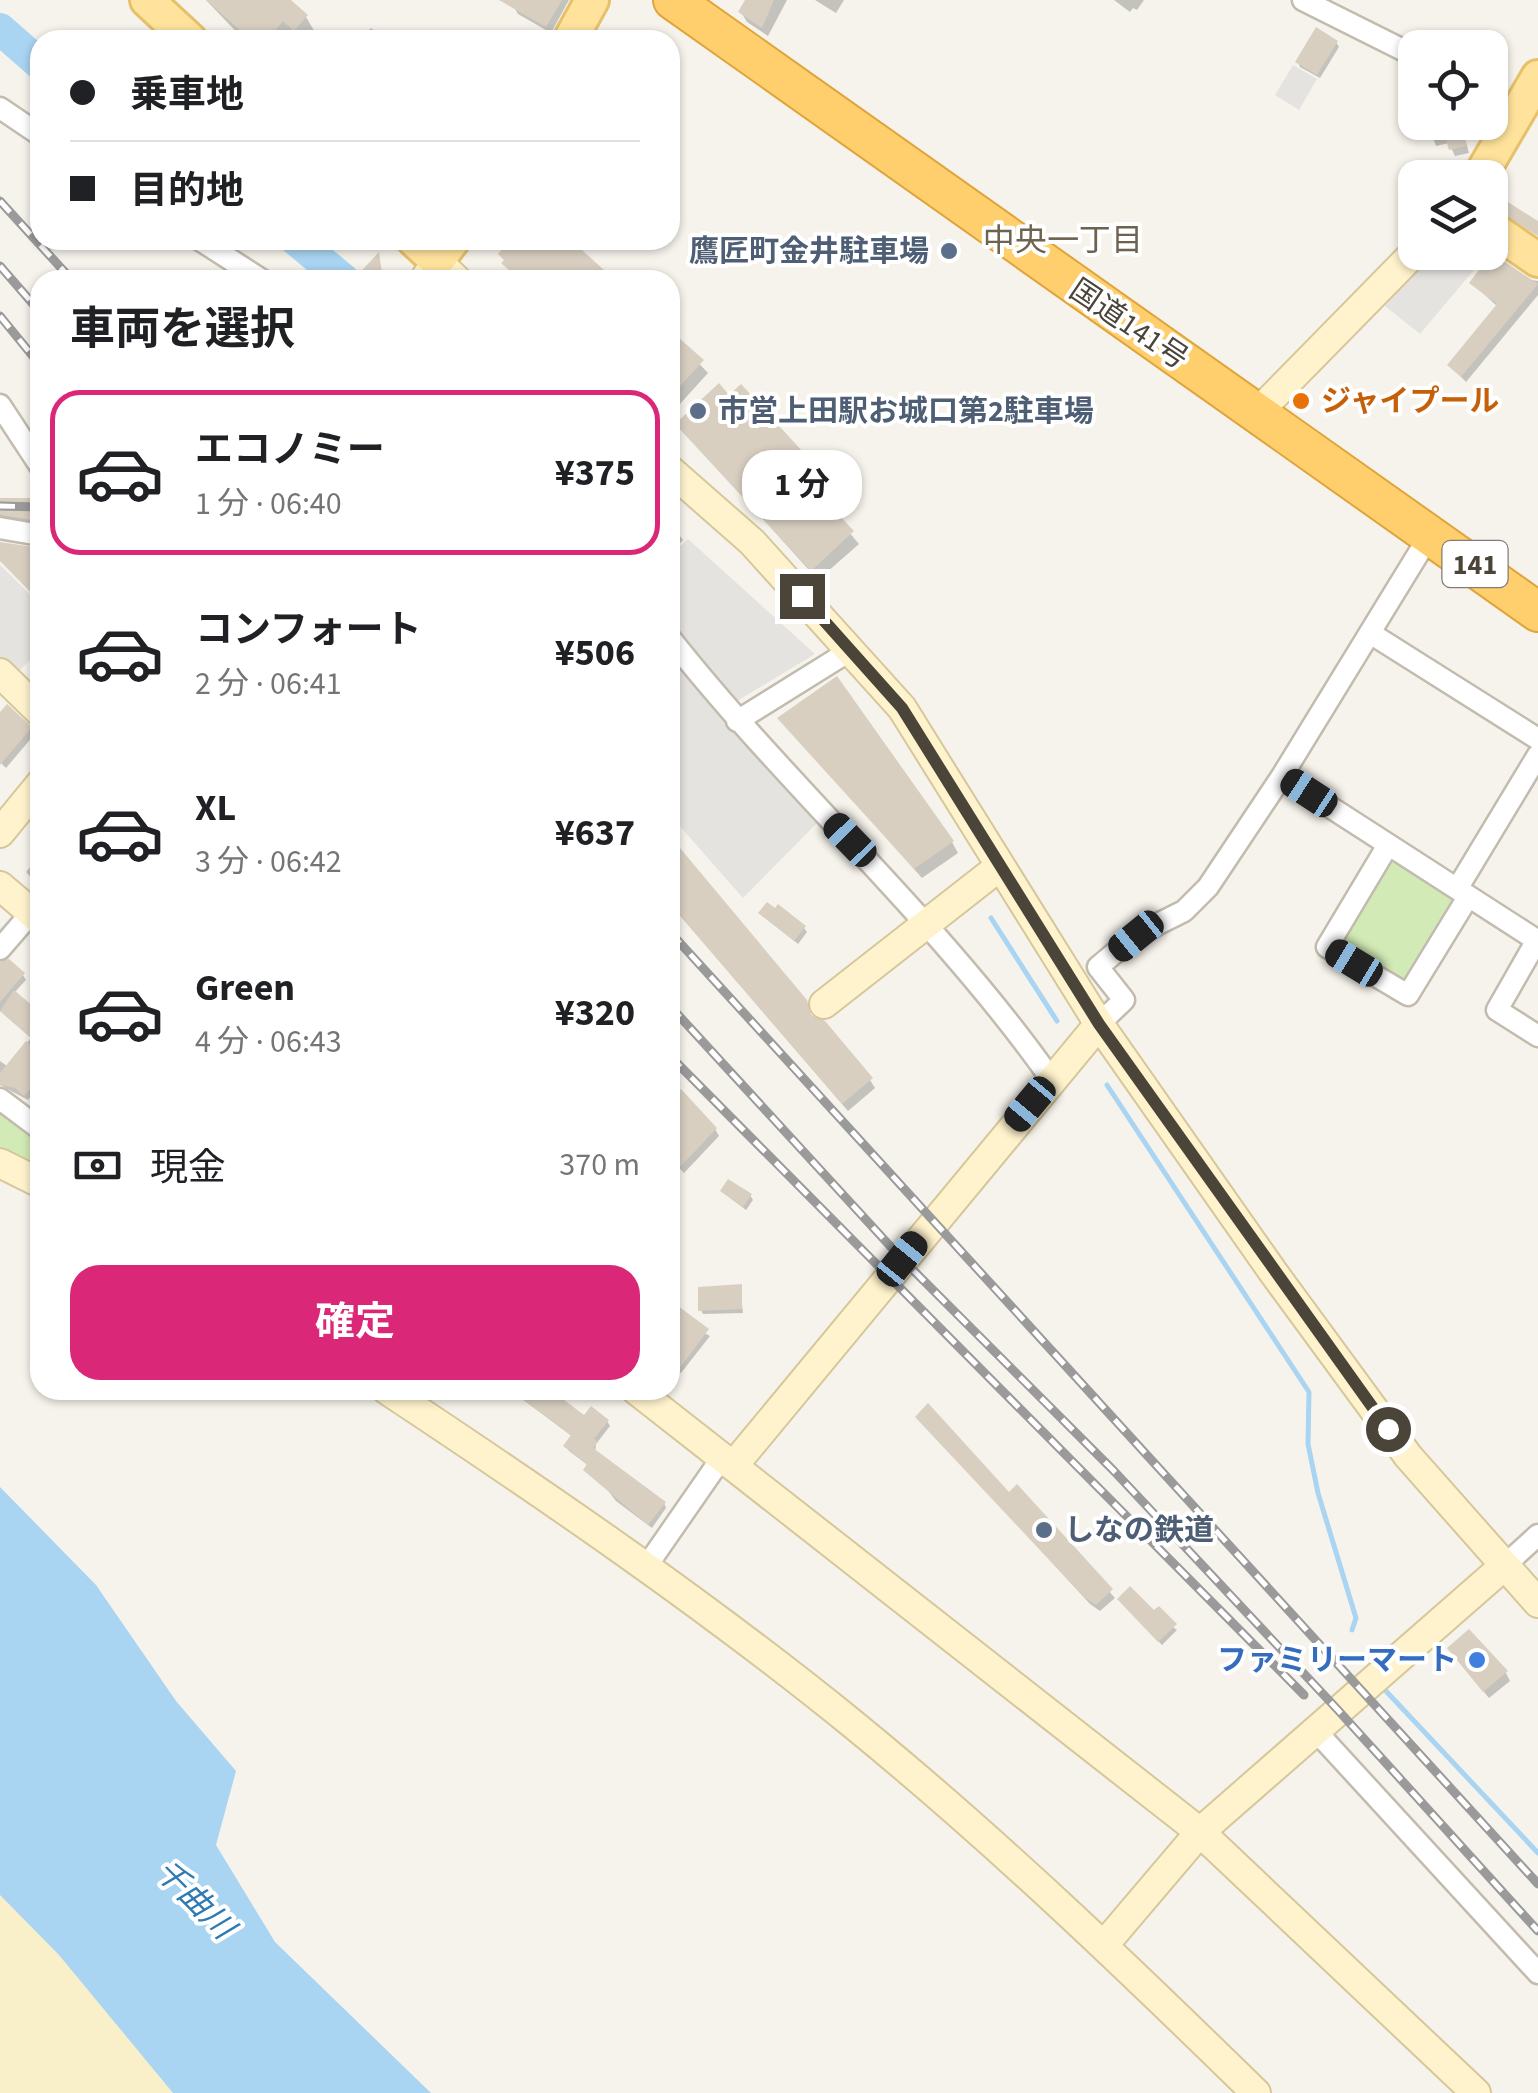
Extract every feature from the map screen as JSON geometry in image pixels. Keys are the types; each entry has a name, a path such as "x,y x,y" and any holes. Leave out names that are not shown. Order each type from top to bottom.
{"highway":[{"name":"国道141号","path":"673,0 1538,612"}],"main road":[{"path":"147,0 179,30"},
{"path":"576,30 592,0"},
{"path":"1508,102 1538,77"},
{"path":"1508,239 1538,260"}],"street":[{"path":"1304,0 1398,47"},
{"path":"0,108 30,128"},
{"path":"216,250 246,270"},
{"path":"1258,412 1398,270"},
{"path":"0,405 30,451"},
{"path":"680,479 752,542 902,708 1099,1024 1328,1348 1408,1456 1538,1603"},
{"path":"0,528 30,533"},
{"path":"646,1567 729,1460 1051,1079 1124,1000 1098,966 1136,936 1184,911 1208,887 1282,776 1430,533"},
{"path":"1370,634 1538,739"},
{"path":"680,650 737,721 927,921 1051,1079"},
{"path":"737,721 851,650"},
{"path":"0,674 30,702"},
{"path":"1388,846 1328,947 1408,995 1538,755"},
{"path":"1282,776 1538,941 1497,1010 1538,1036"},
{"path":"0,833 30,796"},
{"path":"824,1004 999,867"},
{"path":"0,886 30,912"},
{"path":"0,949 30,922"},
{"path":"0,1098 30,1121"},
{"path":"0,1163 30,1178"},
{"path":"402,1400 646,1567 854,1726 1104,1945 1256,2093"},
{"path":"649,1400 1200,1832 1476,2093"},
{"path":"1104,1945 1200,1832 1538,1535"},
{"path":"1314,1729 1538,1973"}],"green space":[{"path":"1394,862 1453,901 1453,908 1408,982 1400,983 1341,947 1340,938 1384,865"},
{"path":"0,1108 30,1130 30,1166 0,1151"}],"sand":[{"path":"0,1895 59,1955 173,2093 0,2093"}],"shaded area":[{"path":"1293,65 1317,79 1299,110 1275,95"},
{"path":"1416,270 1474,270 1420,334 1385,306"},
{"path":"688,539 815,654 732,704 680,636 680,546"},
{"path":"0,565 30,594 30,660 17,673 0,657"},
{"path":"680,663 751,750 820,820 743,898 680,826"}],"water":[{"name":"千曲川","path":"0,1487 96,1585 176,1701 236,1771 216,1845 275,1942 431,2093 173,2093 59,1955 0,1895"}],"building":[{"path":"206,0 291,0 308,15 295,30 283,21 276,30 240,30"},
{"path":"499,0 562,0 546,27"},
{"path":"745,0 774,0 762,28 738,12"},
{"path":"1316,27 1338,41 1317,75 1295,62"},
{"path":"1446,140 1465,140 1467,146 1449,150"},
{"path":"1508,202 1538,221 1538,236 1508,218"},
{"path":"501,250 582,250 604,270 509,270 498,254"},
{"path":"379,252 382,270 362,270"},
{"path":"1508,264 1538,284 1461,377 1447,365 1497,304 1469,283 1479,270 1508,270"},
{"path":"680,339 704,360 680,386"},
{"path":"719,383 729,395 741,384 813,463 801,474 854,531 811,571 680,429 680,419"},
{"path":"0,498 30,498 30,520 0,515"},
{"path":"0,542 30,546 30,592 0,561"},
{"path":"837,676 954,841 914,869 777,718"},
{"path":"7,704 30,729 0,765 0,712"},
{"path":"680,848 807,1000 811,1015 825,1021 873,1078 842,1104 680,916"},
{"path":"767,902 775,908 778,904 806,926 794,941 758,913"},
{"path":"9,959 25,973 0,1002 0,962"},
{"path":"14,990 30,1004 30,1036 0,1011"},
{"path":"26,1041 30,1045 30,1089 24,1096 15,1088 0,1085 0,1073"},
{"path":"680,1090 717,1128 680,1167"},
{"path":"728,1179 752,1194 743,1207 720,1191"},
{"path":"742,1284 742,1309 698,1311 698,1287"},
{"path":"680,1307 709,1329 680,1368"},
{"path":"524,1400 564,1400 584,1415 591,1406 609,1420 594,1439 598,1442 593,1448 666,1502 648,1525 583,1470 587,1464 563,1446 571,1435"},
{"path":"928,1403 1009,1492 1017,1484 1113,1589 1096,1605 1084,1597 915,1417"},
{"path":"1130,1586 1154,1610 1159,1606 1177,1624 1158,1642 1117,1599"},
{"name":"ファミリーマート","path":"1469,1629 1508,1671 1483,1692 1447,1648"}],"waterway":[{"path":"0,29 30,55"},
{"path":"308,250 332,270"},
{"path":"991,918 1057,1021"},
{"path":"1107,1085 1309,1392 1308,1444 1318,1493 1356,1618 1352,1630"},
{"path":"1385,1690 1538,1853"}],"railway":[{"path":"0,201 30,234"},
{"path":"45,250 63,270"},
{"path":"0,266 30,300"},
{"path":"0,316 30,353"},
{"path":"0,506 30,507"},
{"path":"680,943 1538,1884"},
{"path":"680,1017 902,1259 1113,1470 1538,1931"},
{"path":"680,1066 1304,1695"}],"place":[{"name":"鷹匠町金井駐車場","path":"949,251"},
{"name":"ジャイプール","path":"1301,401"},
{"name":"市営上田駅お城口第2駐車場","path":"698,411"},
{"name":"しなの鉄道","path":"1044,1530"},
{"name":"ファミリーマート","path":"1477,1660"}],"district":[{"name":"中央一丁目","path":"1063,240"}],"route":[{"path":"802,596 902,708 1099,1024 1388,1429"}]}
